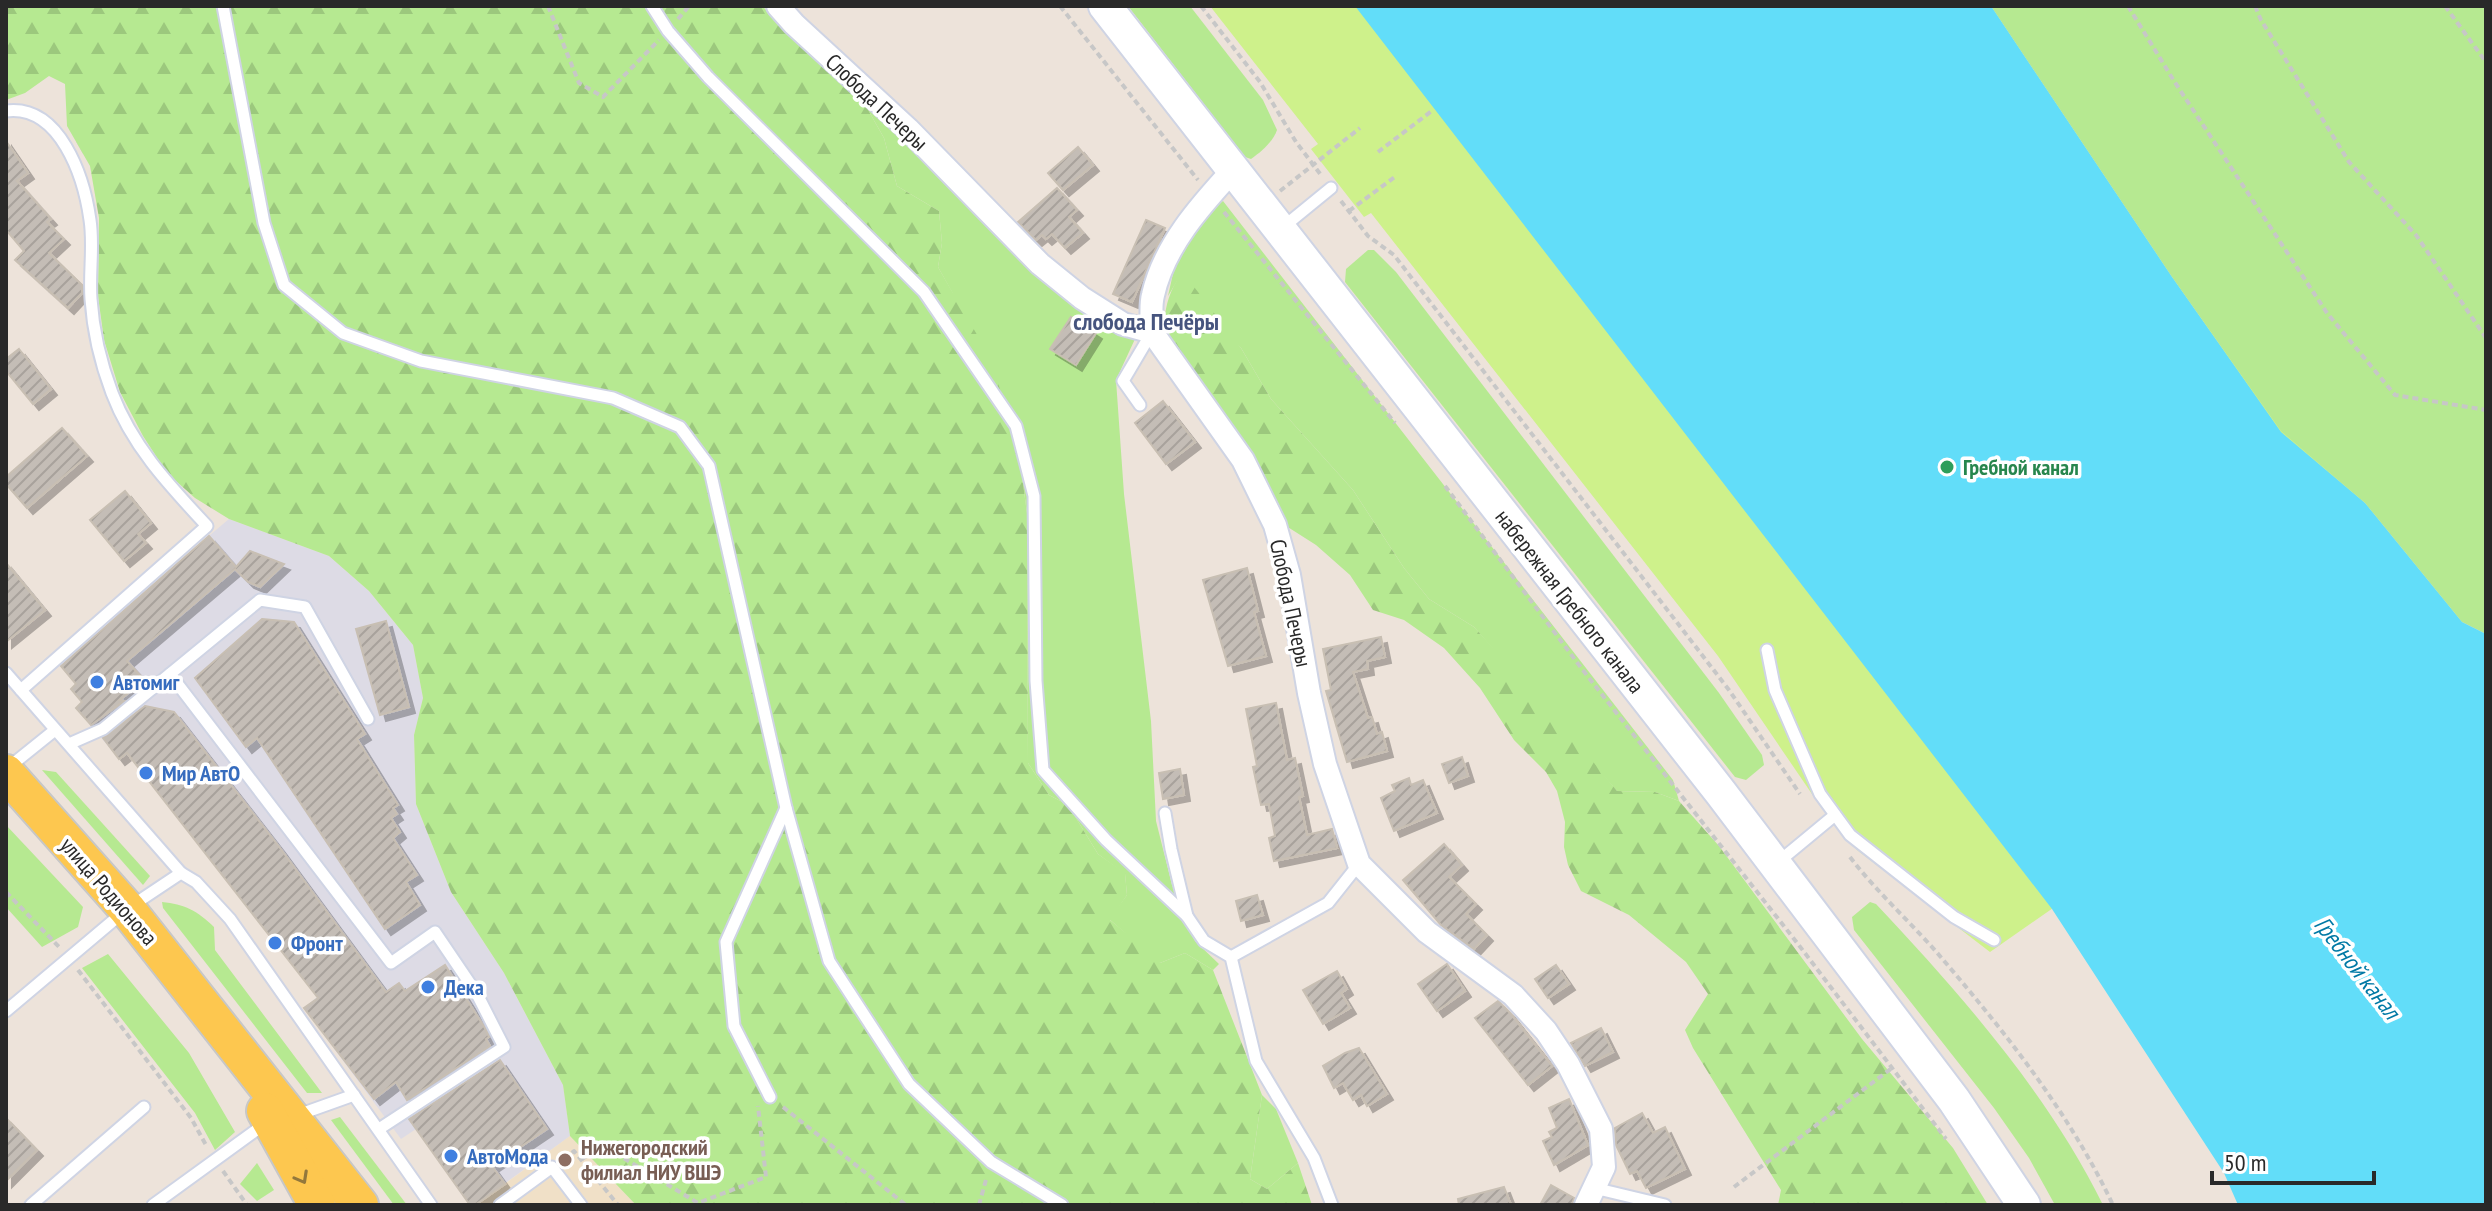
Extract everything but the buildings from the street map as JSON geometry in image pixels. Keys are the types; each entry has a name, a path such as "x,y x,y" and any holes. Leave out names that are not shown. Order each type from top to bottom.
{"main road":[{"name":"улица Родионова","path":"6,772 127,909 210,1012 281,1119 360,1205"},
{"name":"улица Родионова","path":"281,1119 317,1205"}],"street":[{"name":"Слобода Печеры","path":"778,6 908,129 1040,264 1082,298 1123,324 1152,332 1243,460 1275,525 1289,575 1309,693 1325,764 1359,864 1427,932 1513,995 1546,1031 1568,1064 1601,1129 1604,1167 1590,1196"},
{"name":"набережная Гребного канала","path":"1105,6 1775,864 1954,1100 2024,1205"},
{"path":"1152,332 1152,297 1165,261 1198,209 1233,170"}],"lane":[{"path":"223,6 264,223 284,285 343,333 421,361 613,398 680,427 709,466 786,808 829,961 909,1084 991,1162 1062,1205"},
{"path":"652,6 668,31 708,77 924,292 1016,426 1034,496 1036,681 1043,770 1106,840 1187,916 1204,941 1231,957 1256,1061 1314,1158 1332,1205"},
{"path":"6,111 34,114 60,138 78,170 90,221 97,340 112,393 134,438 156,471 207,526 21,690"},
{"path":"1280,229 1331,188"},
{"path":"1140,405 1123,381 1152,332"},
{"path":"69,744 97,733 260,600 305,607 368,719"},
{"path":"1767,650 1775,690 1820,794 1850,835 1954,917 1994,940"},
{"path":"6,673 181,873 196,882 230,919 431,1205"},
{"path":"170,674 391,963 435,932 477,994 504,1047 379,1129"},
{"path":"6,772 55,730"},
{"path":"770,1097 734,1026 726,942 786,808"},
{"path":"1165,813 1187,916"},
{"path":"1775,864 1835,815"},
{"path":"1231,957 1328,903 1359,864"},
{"path":"6,1011 127,909 181,873"},
{"path":"153,1205 214,1159 281,1119 354,1095"},
{"path":"31,1205 144,1107"},
{"path":"500,1205 552,1167 581,1205"},
{"path":"1590,1196 1665,1205"}],"path":[{"path":"548,6 579,83 603,97 668,31"},
{"path":"1060,6 1395,424"},
{"path":"1201,6 1260,82 1312,165 1368,236 1394,255 1729,690 1783,771 1824,825 1872,885 1944,961 2024,1060 2079,1141 2113,1205"},
{"path":"2128,6 2327,313 2395,395 2486,410"},
{"path":"2255,6 2349,162 2416,235 2486,338"},
{"path":"2445,6 2486,62"},
{"path":"1378,152 1433,110"},
{"path":"1312,165 1360,128"},
{"path":"1349,211 1396,176"},
{"path":"1443,485 1948,1143"},
{"path":"6,892 68,958 111,1010 191,1118 214,1159 247,1205"},
{"path":"1734,1187 1892,1068"},
{"path":"582,1159 602,1145 698,1203 766,1177 758,1103 770,1097 906,1205"},
{"path":"552,1167 574,1151 618,1205"},
{"path":"979,1205 991,1162"}],"shaded area":[{"path":"229,519 329,556 369,591 413,645 423,698 414,735 416,804 451,892 504,973 563,1085 570,1136 475,1205 470,1205 416,1129 401,1139 304,1008 317,997 128,754 119,759 76,708 82,702 71,689 76,684 58,663"},
{"name":"Нижегородский филиал НИУ ВШЭ","path":"570,1136 636,1205 475,1205 505,1184"}],"green space":[{"path":"6,6 762,6 867,108 884,138 897,186 939,211 942,243 938,267 991,359 1019,454 1027,513 1028,763 1049,795 1068,805 1098,854 1125,873 1127,895 1110,920 1126,933 1155,935 1160,963 1185,953 1213,970 1262,1095 1250,1179 1267,1189 1298,1163 1312,1205 636,1205 570,1136 563,1085 504,973 451,892 416,804 414,735 423,698 413,645 369,591 329,556 229,519 195,498 167,473 143,436 120,392 104,340 98,296 99,218 90,166 67,126 65,84 49,76 25,93 6,100"},
{"path":"1128,6 1190,6 1263,100 1277,130 1263,150 1251,159 1245,157"},
{"name":"Гребной канал","path":"1210,6 1991,6 2172,277 2281,431 2365,503 2462,622 1990,952 1857,850 1814,797 1718,656 1371,213 1364,217 1311,149 1318,144"},
{"path":"1991,6 2486,6 2486,634 2462,622 2365,503 2281,432 2172,277"},
{"path":"867,108 886,120 1108,326 1135,339 1116,380 1124,494 1151,721 1156,821 1172,885 1195,941 1219,964 1213,970 1185,953 1160,963 1109,919 1127,895 1125,874 1098,854 1068,805 1049,795 1028,763 1027,513 1019,454 952,292 938,267 942,243 939,211 897,186 884,138"},
{"path":"1223,201 1673,780 1679,801 1655,792 1617,791 1474,627 1429,599 1404,568 1353,490 1271,399 1241,348 1177,281 1168,296 1174,269 1206,214"},
{"path":"1368,250 1374,250 1396,272 1719,693 1762,755 1764,765 1746,780 1735,777 1345,282 1346,269"},
{"path":"1188,279 1241,348 1271,399 1353,490 1404,568 1429,599 1474,627 1559,720 1617,791 1655,792 1679,801 1719,846 1862,1039 1953,1148 1988,1205 1778,1205 1781,1190 1693,1048 1685,1030 1708,994 1686,962 1629,915 1581,891 1568,865 1564,847 1565,822 1557,791 1546,772 1514,740 1480,688 1444,648 1404,620 1373,610 1350,575 1316,545 1283,524 1165,342 1167,303 1177,280"},
{"path":"42,770 56,772 150,876 143,885"},
{"path":"6,825 83,907 78,927 42,947 6,907"},
{"path":"162,902 190,909 214,927 215,950 322,1093 307,1093 163,908"},
{"path":"1870,902 1876,904 1907,938 2001,1047 2057,1124 2103,1205 2055,1205 2029,1158 1994,1108 1854,930 1852,917"},
{"path":"108,954 189,1053 235,1132 215,1150 195,1113 82,968"},
{"path":"1262,1095 1276,1109 1298,1163 1267,1189 1250,1179"},
{"path":"340,1117 407,1205 394,1205 331,1120"},
{"path":"257,1163 274,1190 257,1201 240,1184"}],"water":[{"name":"Гребной канал","path":"1355,6 1991,6 2172,277 2281,432 2365,503 2462,622 2486,634 2486,1205 2238,1205 2224,1173 2052,909"}],"place":[{"name":"Гребной канал","path":"1947,467"},
{"name":"Автомиг","path":"97,682"},
{"name":"Мир АвтО","path":"146,773"},
{"name":"Фронт","path":"275,943"},
{"name":"Дека","path":"428,987"},
{"name":"АвтоМода","path":"451,1156"},
{"name":"Нижегородский филиал НИУ ВШЭ","path":"565,1160"}],"district":[{"name":"слобода Печёры","path":"1146,322"}]}
